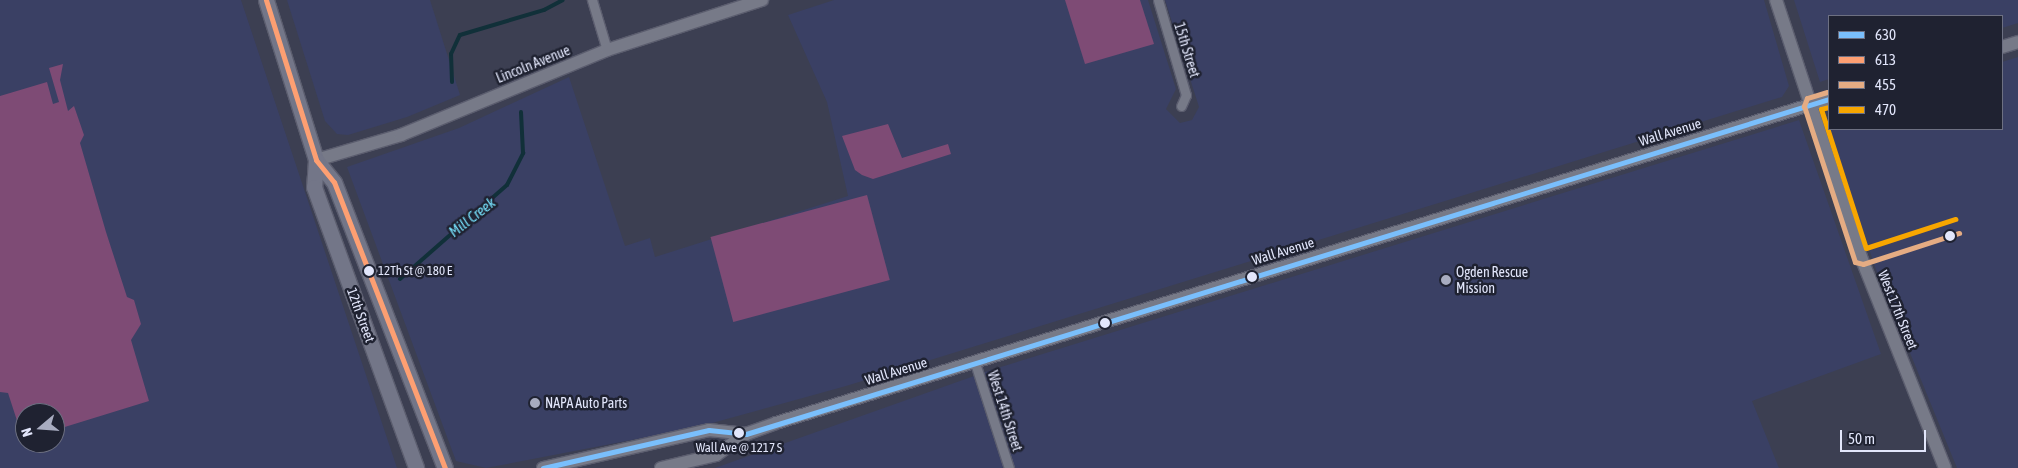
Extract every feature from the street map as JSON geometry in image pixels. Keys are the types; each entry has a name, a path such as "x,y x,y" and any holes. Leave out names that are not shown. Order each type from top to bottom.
{"main road":[{"name":"12th Street","path":"266,0 316,160 314,187 416,468"},
{"name":"Lincoln Avenue","path":"316,160 424,127 607,50 762,0"},
{"name":"West 17th Street","path":"1776,0 1861,257 1945,468"},
{"path":"2003,47 2018,42"},
{"name":"Wall Avenue","path":"661,468 716,454 746,434 1828,99"},
{"name":"12th Street","path":"316,160 334,182 445,468"},
{"name":"Wall Avenue","path":"543,468 709,430 746,434"}],"street":[{"path":"592,0 607,50"},
{"name":"15th Street","path":"1158,0 1186,95 1181,106"},
{"name":"West 14th Street","path":"975,363 1009,468"}],"shaded area":[{"path":"0,0 241,0 397,468 0,468"},
{"path":"287,0 430,0 460,95 407,117 348,135 337,134 325,121"},
{"path":"834,0 1148,0 1176,89 1166,109 1180,123 1192,120 1199,107 1165,0 1764,0 1789,86 1782,97 846,386 694,428 486,468 456,461 347,167 459,128 569,77 625,246 650,238 655,257 848,196 827,102 788,15"},
{"path":"1065,0 1140,0 1154,44 1085,64"},
{"path":"1794,0 2018,0 2018,23 2003,28 2003,15 1828,15 1828,79 1820,82"},
{"path":"2018,57 2018,468 1957,468 1875,267 1830,130 2003,130 2003,62"},
{"path":"63,64 60,80 68,111 74,106 84,135 80,143 106,232 127,297 134,300 141,324 131,340 149,401 65,427 65,403 15,403 15,414 8,393 0,392 0,96 47,82 53,104 59,102 49,68"},
{"path":"1799,120 1881,354 1752,401 1779,468 715,468 991,370"},
{"path":"888,124 902,158 948,144 951,154 873,179 862,175 855,170 842,136"},
{"path":"867,195 890,280 733,322 711,237"}],"waterway":[{"name":"Mill Creek","path":"452,82 451,54 460,35 544,10 563,0"},
{"name":"Mill Creek","path":"400,279 507,185 523,153 521,112"}],"transit line":[{"name":"613","path":"266,0 316,160 334,182 445,468"},
{"name":"455","path":"1827,92 1807,98 1804,106 1855,262 1863,264 1959,233"},
{"name":"630","path":"543,468 709,430 746,434 1828,99"},
{"name":"470","path":"1828,107 1821,109 1866,248 1955,219"}],"place":[{"name":"12Th St @ 180 E","path":"369,271"},
{"name":"Ogden Rescue Mission","path":"1446,280"},
{"name":"NAPA Auto Parts","path":"535,403"},
{"name":"Wall Ave @ 1217 S","path":"739,433"}]}
